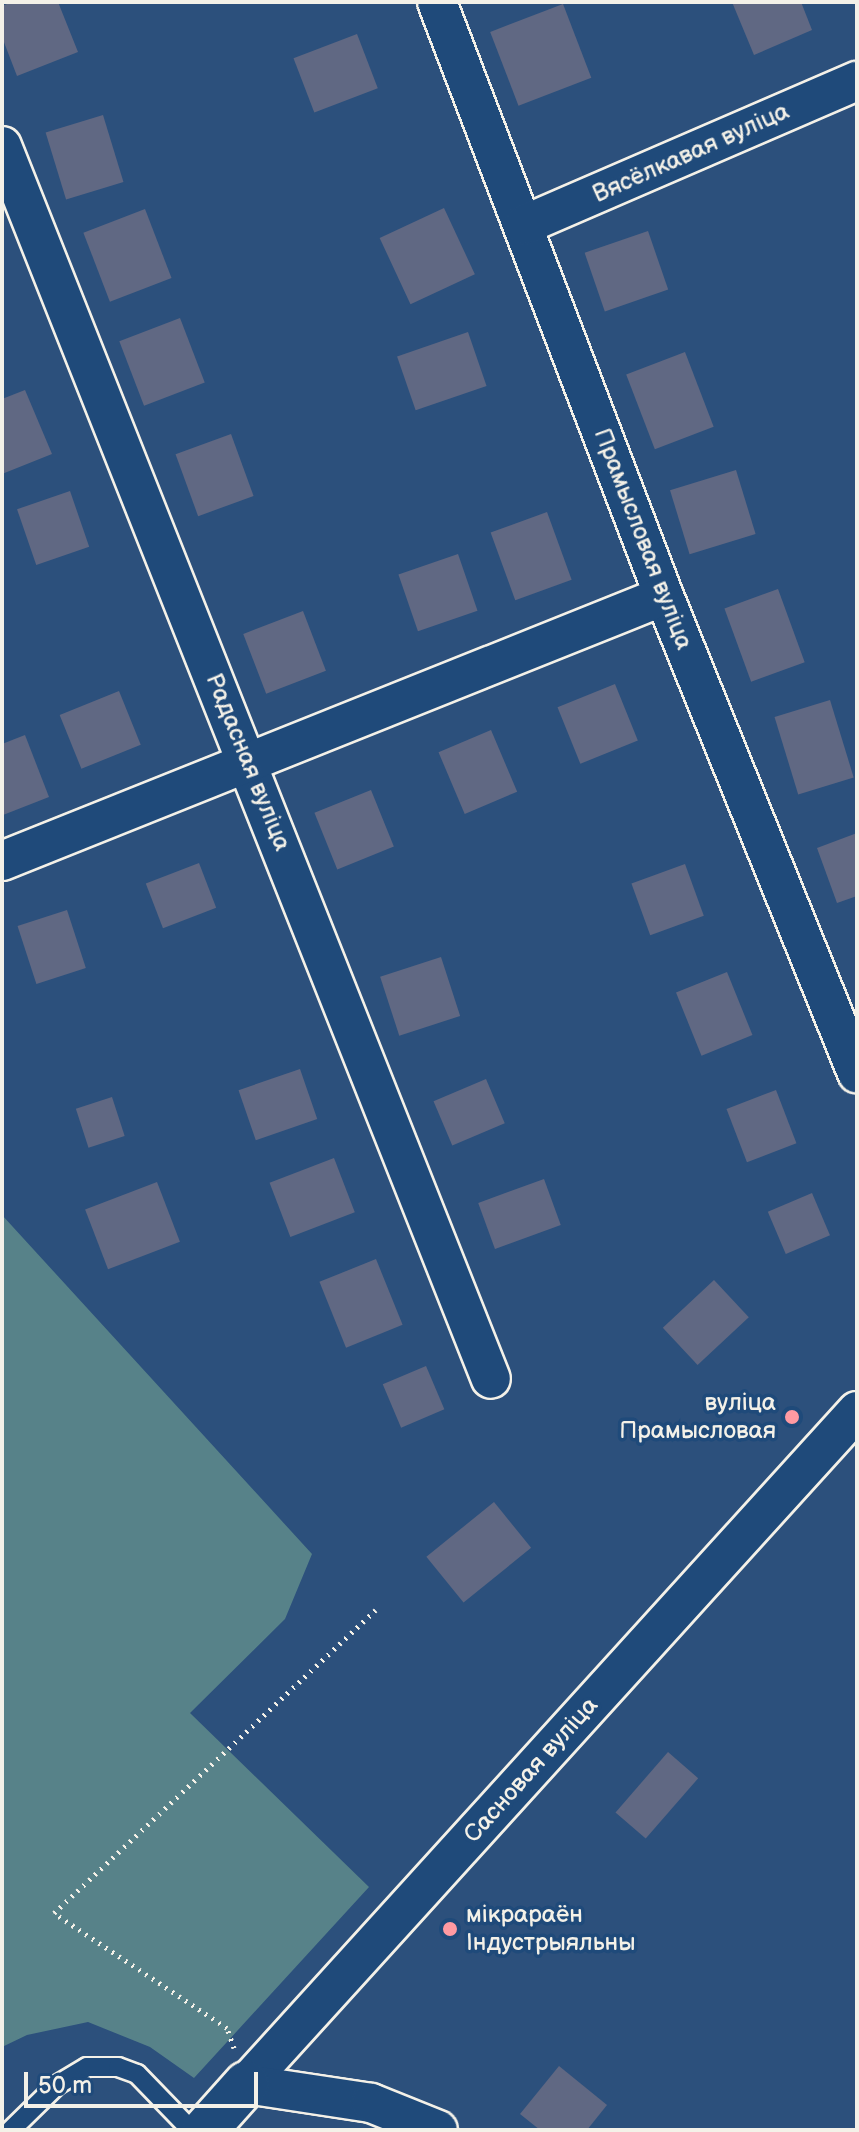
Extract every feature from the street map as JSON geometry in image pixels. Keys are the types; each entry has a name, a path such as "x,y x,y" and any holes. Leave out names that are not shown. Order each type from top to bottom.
{"street":[{"name":"Прамысловая вуліца","path":"437,2 664,596 857,1073"},
{"name":"Вясёлкавая вуліца","path":"524,225 857,81"},
{"name":"Радасная вуліца","path":"2,146 491,1379"},
{"path":"2,861 664,596"},
{"name":"Сасновая вуліца","path":"205,2130 857,1411"},
{"path":"246,2084 371,2103 438,2130"}],"lane":[{"path":"11,2130 57,2085 87,2067 118,2067 137,2074 191,2130"}],"path":[{"path":"246,2084 227,2028 54,1913 376,1610"}],"green space":[{"path":"2,1215 312,1554 285,1619 190,1713 369,1887 194,2078 150,2047 88,2022 27,2035 2,2047"}],"building":[{"path":"12,2 58,2 78,52 17,76 2,37 2,6"},
{"path":"732,2 801,2 812,30 754,55"},
{"path":"563,4 591,78 518,106 490,32"},
{"path":"357,34 378,88 314,113 294,58"},
{"path":"103,115 123,182 66,199 46,133"},
{"path":"444,208 475,274 411,304 380,238"},
{"path":"145,209 172,278 110,302 83,233"},
{"path":"648,231 668,290 605,311 585,253"},
{"path":"180,318 205,382 144,406 119,341"},
{"path":"468,332 487,386 416,410 397,356"},
{"path":"685,352 714,427 655,449 626,375"},
{"path":"25,390 52,454 2,474 2,399"},
{"path":"231,434 254,496 198,516 176,454"},
{"path":"736,470 756,534 690,554 670,490"},
{"path":"70,491 89,547 36,565 17,509"},
{"path":"547,512 572,580 515,600 491,533"},
{"path":"458,554 478,611 418,631 398,575"},
{"path":"778,589 805,662 751,682 724,608"},
{"path":"303,611 326,671 266,694 243,634"},
{"path":"615,684 638,741 580,764 558,707"},
{"path":"119,691 141,745 81,769 60,715"},
{"path":"830,700 854,777 798,794 775,717"},
{"path":"491,730 517,792 465,814 439,752"},
{"path":"25,735 49,797 3,815 2,744"},
{"path":"371,790 394,847 337,869 314,813"},
{"path":"857,833 857,896 837,903 817,848"},
{"path":"199,863 216,908 163,928 146,883"},
{"path":"685,864 704,916 650,935 631,883"},
{"path":"67,910 86,968 36,984 18,926"},
{"path":"441,957 460,1016 399,1036 380,977"},
{"path":"727,972 752,1035 701,1056 676,993"},
{"path":"300,1069 317,1119 256,1140 239,1090"},
{"path":"486,1079 505,1123 452,1145 434,1101"},
{"path":"776,1090 796,1143 747,1162 727,1109"},
{"path":"112,1097 125,1136 89,1148 76,1109"},
{"path":"334,1158 355,1212 290,1237 270,1183"},
{"path":"544,1179 561,1225 495,1249 478,1203"},
{"path":"157,1182 180,1242 108,1269 85,1210"},
{"path":"812,1193 830,1235 786,1254 768,1212"},
{"path":"376,1259 403,1325 346,1348 319,1282"},
{"path":"714,1280 749,1317 698,1365 663,1328"},
{"path":"426,1366 444,1409 401,1428 383,1384"},
{"path":"494,1502 531,1548 464,1603 426,1557"},
{"path":"668,1752 698,1778 646,1839 616,1812"},
{"path":"559,2066 607,2105 587,2130 540,2130 520,2114"}],"place":[{"name":"вуліца Прамысловая","path":"792,1417"},
{"name":"мікрараён Індустрыяльны","path":"450,1929"}]}
